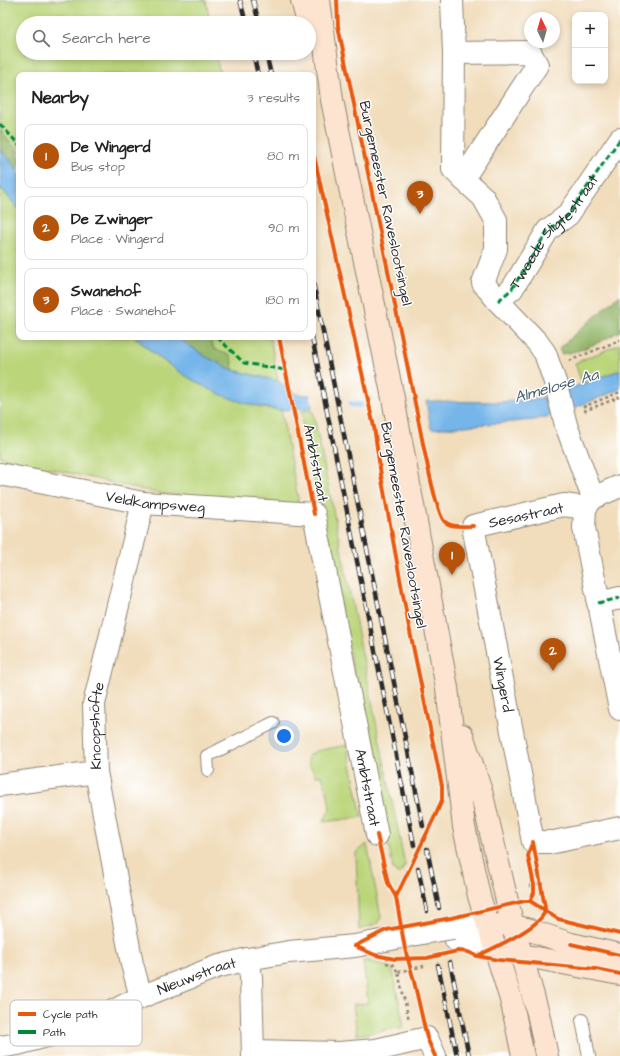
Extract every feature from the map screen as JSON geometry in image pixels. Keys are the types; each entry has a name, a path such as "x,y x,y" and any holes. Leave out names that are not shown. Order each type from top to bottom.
{"main road":[{"path":"302,0 306,16"},
{"name":"Burgemeester Raveslootsingel","path":"319,0 332,100 392,393 447,688 464,827 479,896 512,1003 523,1056"},
{"name":"Burgemeester Raveslootsingel","path":"316,51 337,124"},
{"name":"Burgemeester Raveslootsingel","path":"447,688 481,791 513,926 538,1013 547,1056"},
{"path":"487,921 513,926 571,944 620,955"},
{"path":"521,955 571,944"},
{"path":"495,948 521,955 620,974"},
{"name":"Burgemeester Raveslootsingel","path":"508,989 512,962 521,955"}],"street":[{"path":"452,0 454,53 453,169 484,197 496,220 496,249 483,284 537,342 545,353 554,376 589,503 584,528 620,709"},
{"path":"454,53 530,52 538,65 463,179"},
{"name":"Tweede Sligtestraat","path":"498,301 512,288 548,230 568,215 620,139"},
{"name":"Veldkampsweg","path":"0,474 142,503 314,514"},
{"path":"589,503 620,486"},
{"name":"Knoopshöfte","path":"142,503 94,704 96,772 132,964 142,997"},
{"name":"Sesastraat","path":"473,526 564,505 589,503"},
{"name":"Ambtstraat","path":"314,514 378,835"},
{"name":"Wingerd","path":"473,526 532,842 554,842 620,828"},
{"path":"598,603 620,598"},
{"path":"0,785 96,772"},
{"name":"Nieuwstraat","path":"136,1000 216,966 289,952 355,946 413,957 454,934 487,921"},
{"name":"Nieuwstraat","path":"454,934 470,941 495,948"},
{"path":"248,959 251,977 254,1054 339,1053 425,1045"},
{"name":"Nieuwstraat","path":"0,1047 10,1045"}],"lane":[{"path":"208,770 207,756 273,723"},
{"path":"582,1020 589,1056"}],"path":[{"path":"554,376 620,340"},
{"path":"586,406 620,392"},
{"path":"566,422 620,397"},
{"path":"540,876 543,883 542,890"},
{"path":"532,878 532,886 543,883"},
{"path":"398,972 413,957"},
{"path":"398,972 413,957"},
{"path":"398,972 425,1045"}],"green space":[{"path":"0,0 206,0 209,16 16,16 16,60 217,60 219,72 16,72 16,149 0,130"},
{"path":"0,130 16,149 16,168 0,149"},
{"path":"0,187 16,206 16,340 138,340 164,361 261,408 281,410 299,504 161,494 0,457"},
{"path":"620,295 620,331 577,351 561,354 559,348"},
{"path":"181,340 210,340 214,349 231,356 233,370 206,357"},
{"path":"210,340 271,340 278,381 233,370 231,357 214,349"},
{"path":"620,344 620,370 582,384 575,363"},
{"path":"301,411 313,411 405,865 398,875 393,869 302,421 304,419"},
{"path":"347,745 362,817 323,822 330,809 328,795 322,776 316,776 308,762 309,755 316,751"},
{"path":"367,844 381,917 379,923 359,930 356,853"},
{"path":"363,961 369,961 390,967 393,972 404,1027 357,1035 353,1004 368,1003"}],"water":[{"path":"0,149 16,168 16,206 0,187"},
{"path":"138,340 181,340 206,357 233,370 278,381 296,394 310,395 312,408 278,410 251,405 232,399 197,383"},
{"path":"620,370 620,389 556,414 534,420 431,429 426,401 499,402 538,399"}],"waterway":[{"name":"Almelose Aa","path":"351,404 360,405"}],"railway":[{"path":"240,0 244,16"},
{"path":"253,0 257,16"},
{"path":"255,60 257,72"},
{"path":"268,60 270,72"},
{"path":"316,297 423,826"},
{"path":"313,340 414,845"},
{"path":"427,849 439,908"},
{"path":"418,868 427,911"},
{"path":"450,962 469,1056"},
{"path":"438,965 457,1056"}],"marked path":[{"path":"0,124 16,142"},
{"path":"498,301 512,289 548,230 568,215 620,139"},
{"path":"220,340 244,363 285,370"},
{"path":"598,603 620,598"}],"cycle path":[{"path":"337,0 338,26 433,488 444,521 454,526 473,526"},
{"path":"316,165 374,427 381,475 408,622 442,786 442,800 396,897"},
{"path":"280,340 314,514"},
{"path":"377,835 388,883 396,897 405,949 427,1038 435,1056"},
{"path":"477,956 526,930 535,924 542,917 545,911 533,842"},
{"path":"530,901 534,893 534,885 528,856 531,846"},
{"path":"355,946 386,930 451,918 525,901 530,901 558,919 620,934"},
{"path":"571,944 620,955"},
{"path":"355,946 375,955 395,959 427,958 458,951 499,960 596,969 620,974"}],"place":[{"name":"Swanehof","path":"420,214"},
{"name":"De Wingerd","path":"452,575"},
{"name":"De Zwinger","path":"553,671"}]}
